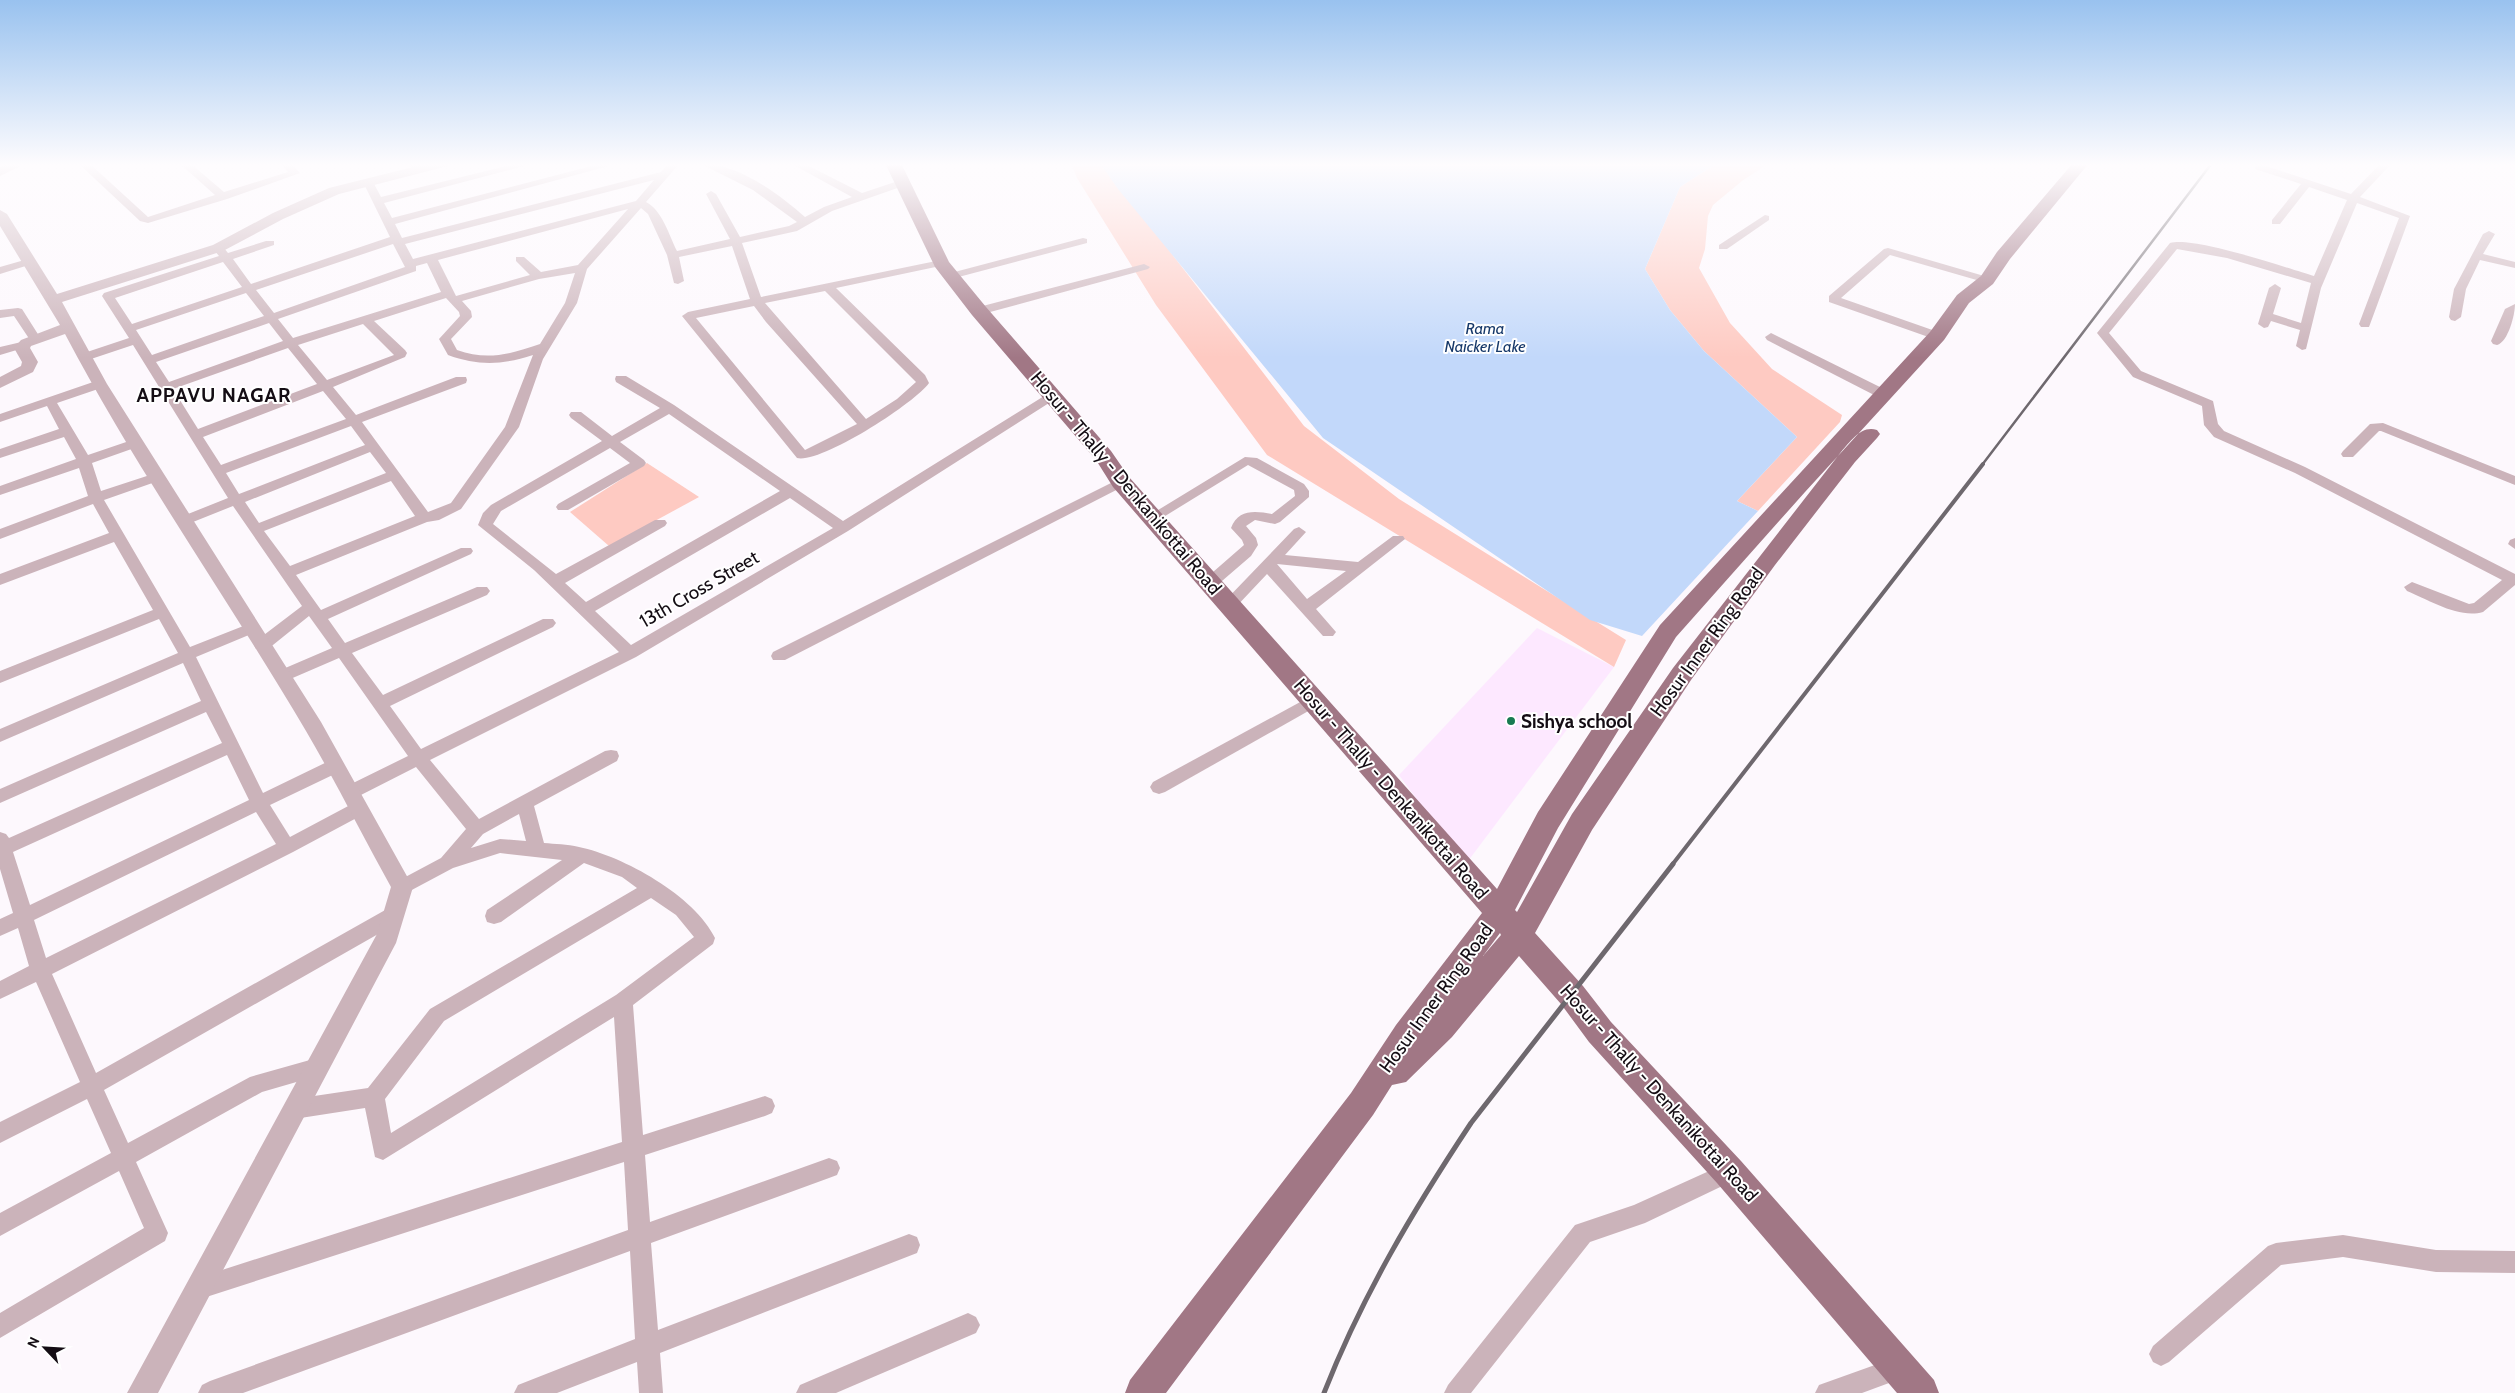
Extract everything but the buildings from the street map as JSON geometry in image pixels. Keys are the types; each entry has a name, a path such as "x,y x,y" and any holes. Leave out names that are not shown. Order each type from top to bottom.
{"main road":[{"name":"Hosur - Thally - Denkanikottai Road","path":"926,228 946,269 979,311 1104,456 1121,482 1572,995 1600,1032 1729,1172 1921,1393"},
{"name":"Hosur Inner Ring Road","path":"1142,1393 1362,1104 1407,1035 1498,912 1548,820 1576,779 1668,631 1797,487 1937,336 1963,299 1986,280 2026,228"},
{"name":"Hosur Inner Ring Road","path":"1362,1104 1441,1027 1519,935 1582,822 1682,674 1761,568 1848,457 1937,360 1981,301 1986,280"},
{"path":"1625,698 1656,713"}],"street":[{"path":"8,228 28,262 54,300 99,384 135,443 314,727 402,887 388,936 316,1066 142,1393"},
{"path":"260,228 221,253 108,296 167,387 236,500 419,759 477,829 538,850"},
{"path":"150,360 412,269 391,228"},
{"path":"85,357 132,334 249,288 397,240 448,228"},
{"path":"409,264 544,228"},
{"path":"287,573 425,517 434,517 445,513 456,506 512,427 537,359 571,304 582,268 616,230 611,228"},
{"path":"659,228 673,255 678,281"},
{"path":"729,228 736,241 756,300 770,319 865,425"},
{"path":"673,255 790,228"},
{"path":"1723,247 1751,228"},
{"path":"2302,346 2318,282 2341,228"},
{"path":"2365,324 2401,228"},
{"path":"2455,317 2460,288 2489,234"},
{"path":"828,287 924,383 910,396 865,425 812,453 798,454 688,316 756,300 828,287 946,269 1083,241"},
{"path":"54,300 221,253 270,243"},
{"path":"2318,282 2233,256 2193,246 2174,245 2103,333 2137,374 2208,404 2211,425 2220,434 2300,470 2514,579 2478,608 2468,609 2412,587"},
{"path":"1937,336 1833,299 1888,250 1986,280"},
{"path":"221,253 290,344 353,419 418,511 425,517"},
{"path":"2476,256 2515,265"},
{"path":"431,258 451,297 465,311 466,317 445,339 452,352 480,362 501,360 544,348"},
{"path":"520,259 538,276"},
{"path":"0,270 28,262"},
{"path":"979,311 1144,267"},
{"path":"167,387 365,319 538,276 582,268"},
{"path":"2276,288 2265,320 2306,328"},
{"path":"2498,341 2511,309 2515,308"},
{"path":"0,314 18,312 31,341"},
{"path":"196,435 399,357 401,353 365,319"},
{"path":"0,351 69,327"},
{"path":"1772,337 1883,394"},
{"path":"0,383 28,368 30,362 22,348 31,341"},
{"path":"621,379 670,408 843,528"},
{"path":"218,472 353,419 461,380"},
{"path":"0,418 99,384"},
{"name":"13th Cross Street","path":"0,990 287,847 419,759 630,653 843,528 1054,396"},
{"path":"50,401 84,461 96,498 188,655 259,803 287,847"},
{"path":"630,653 554,582 485,525 488,516 496,508 670,408"},
{"path":"563,507 639,463 576,415"},
{"path":"2348,454 2375,428 2383,427 2515,481"},
{"path":"0,454 67,430"},
{"path":"0,491 135,443"},
{"path":"183,521 371,446"},
{"path":"1152,518 1245,461 1252,462 1299,487 1302,491 1302,497 1280,516 1273,519 1253,515 1240,523 1238,528 1249,538 1251,546 1210,583"},
{"path":"256,529 394,475"},
{"path":"0,534 156,477"},
{"path":"779,656 1121,482"},
{"path":"584,610 789,492"},
{"path":"554,582 660,523"},
{"path":"1229,605 1299,532"},
{"path":"0,580 118,535"},
{"path":"1306,608 1398,538"},
{"path":"0,736 188,655 256,636 466,551"},
{"path":"1270,562 1361,567"},
{"path":"1270,562 1306,608 1328,632"},
{"path":"282,676 482,591"},
{"path":"0,677 162,612"},
{"path":"380,704 548,623"},
{"path":"1159,787 1313,700"},
{"path":"0,796 211,703"},
{"path":"0,1326 157,1233 40,969 1,846 232,746"},
{"path":"447,863 477,829 612,756"},
{"path":"0,928 335,766"},
{"path":"524,803 538,850"},
{"path":"374,1097 383,1150 623,1001 706,938 683,909 628,872 573,854 500,846 447,863 402,887"},
{"path":"494,916 543,884 573,854"},
{"path":"294,1109 374,1097 437,1015 652,888"},
{"path":"0,1133 91,1087 394,915"},
{"path":"623,1001 651,1393"},
{"path":"0,1226 257,1084 316,1066"},
{"path":"197,1290 765,1106"},
{"path":"210,1393 829,1168"},
{"path":"1456,1393 1583,1233 1637,1214 1729,1172"},
{"path":"526,1393 909,1245"},
{"path":"2160,1354 2276,1254 2343,1246 2436,1261 2515,1262"},
{"path":"808,1393 968,1325"},
{"path":"1827,1393 1900,1368"}],"shaded area":[{"path":"1108,228 1152,228 1304,426 1399,499 1626,640 1614,667 1267,455 1156,305"},
{"path":"1662,228 1707,228 1705,249 1699,268 1730,323 1772,369 1842,415 1840,422 1758,511 1737,501 1797,437 1704,351 1670,310 1645,269"},
{"path":"647,463 699,497 609,546 570,512"},
{"name":"Sishya school","path":"1537,628 1614,667 1465,865 1399,775"}],"water":[{"name":"Rama Naicker Lake","path":"1150,228 1662,228 1645,269 1670,310 1704,351 1797,437 1737,501 1758,511 1642,636 1590,620 1323,438"}],"railway":[{"path":"1982,465 2162,228"},
{"path":"1672,865 1983,464"},
{"path":"1324,1393 1355,1322 1390,1254 1429,1188 1471,1123 1673,864"}],"place":[{"name":"Sishya school","path":"1511,721"}],"district":[{"name":"APPAVU NAGAR","path":"214,395"}]}
